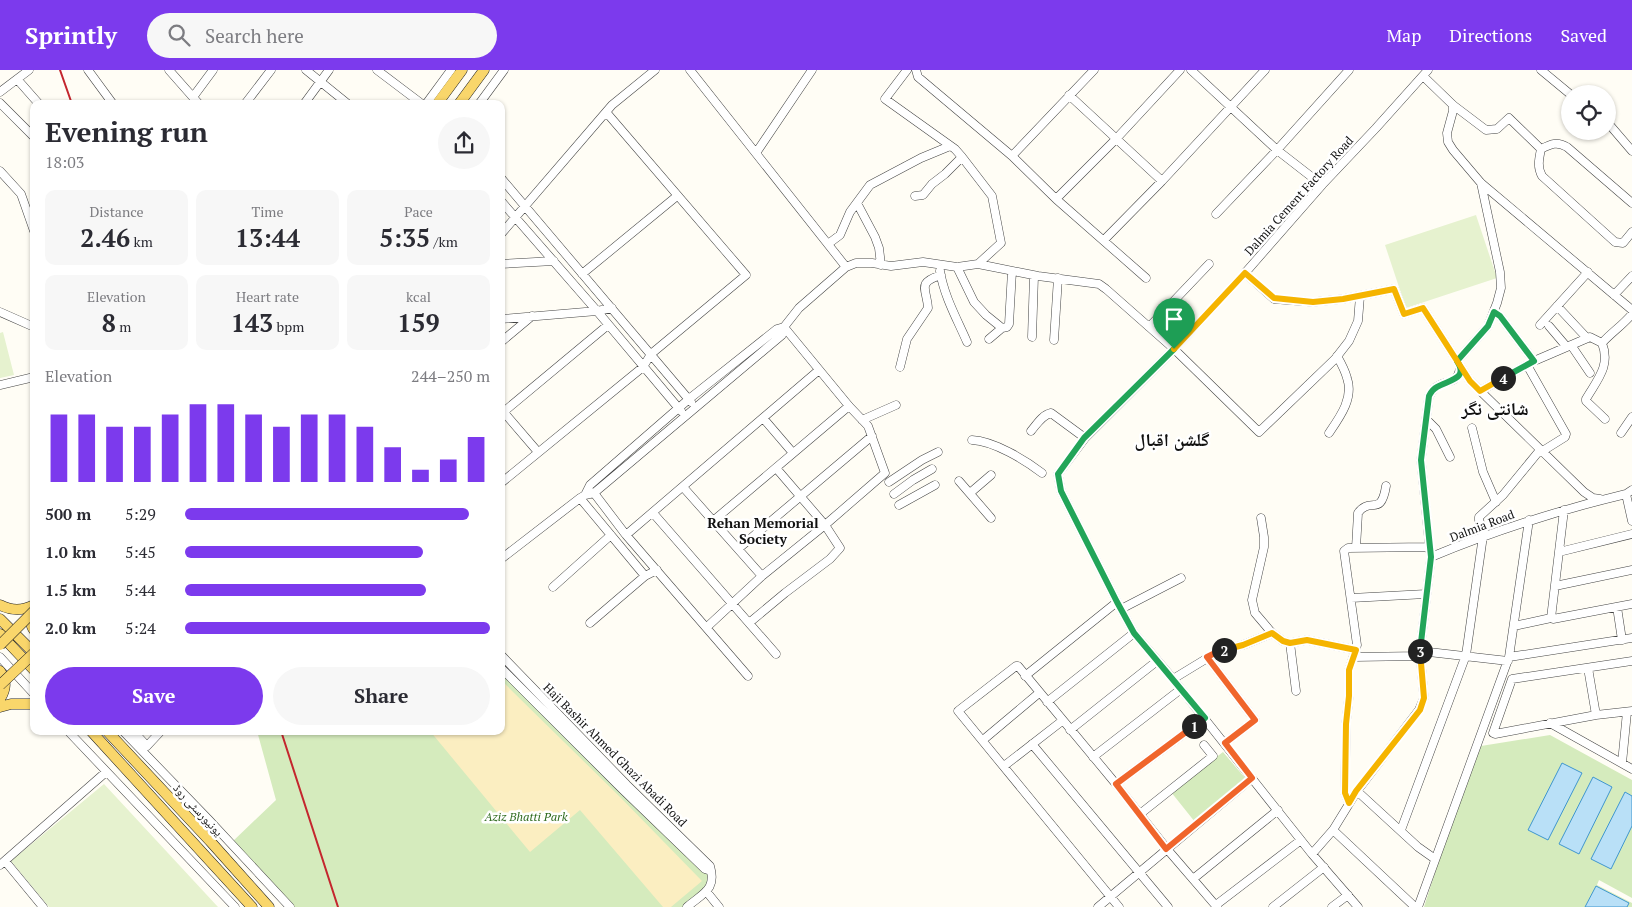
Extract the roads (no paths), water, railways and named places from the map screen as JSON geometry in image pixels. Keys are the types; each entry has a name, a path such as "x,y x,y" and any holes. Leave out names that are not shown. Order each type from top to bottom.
{"main road":[{"path":"462,100 484,70"},
{"path":"440,100 458,71"},
{"path":"0,605 12,610 30,609"},
{"path":"0,645 30,612"},
{"path":"0,619 30,649"},
{"path":"0,634 30,666"},
{"path":"0,685 30,657"},
{"path":"0,671 4,677 6,687 0,699"},
{"path":"0,707 11,704 30,704"},
{"name":"یونیورسٹی روڈ","path":"95,735 252,907"},
{"name":"یونیورسٹی روڈ","path":"111,735 269,907"}],"street":[{"path":"0,92 29,70"},
{"path":"88,70 110,100"},
{"path":"169,70 196,100"},
{"path":"193,97 213,70"},
{"path":"249,100 271,70"},
{"path":"306,70 343,100"},
{"path":"307,100 329,70"},
{"path":"378,70 419,100"},
{"path":"482,100 504,70"},
{"path":"505,229 612,105 654,70"},
{"path":"690,70 846,267"},
{"path":"756,153 812,70"},
{"path":"907,70 885,99 950,146 962,157 992,196 1001,243 978,264"},
{"path":"916,70 918,77 1012,156 1056,199 1146,278"},
{"path":"1012,156 1094,70"},
{"path":"1056,199 1180,70"},
{"path":"1191,70 1277,150 1322,185"},
{"path":"1104,240 1162,181 1265,70"},
{"path":"1216,214 1349,70"},
{"path":"1541,70 1561,87"},
{"path":"428,100 458,71"},
{"path":"1426,73 1453,105 1486,130 1496,129 1509,118 1541,150"},
{"name":"Dalmia Cement Factory Road","path":"1358,907 1312,854 1174,679 1134,633 1061,491 1058,474 1084,438 1174,349 1426,73"},
{"path":"17,79 35,100"},
{"path":"1069,95 1162,181"},
{"path":"0,103 30,134"},
{"path":"1453,105 1447,133 1448,142 1452,150 1481,183 1632,310"},
{"path":"505,480 643,367 651,354 746,275 606,112"},
{"path":"1616,132 1632,151"},
{"path":"1541,150 1554,143 1567,147 1632,203"},
{"path":"828,244 840,235 850,212 870,185 921,158 950,146"},
{"path":"1541,150 1539,171 1542,176 1615,242 1623,242 1632,232"},
{"path":"915,196 923,194 962,157"},
{"path":"0,171 21,194 30,220"},
{"path":"505,183 695,407"},
{"path":"1312,854 1333,830 1356,791 1420,710 1424,698 1420,654 1431,557 1421,460 1429,396 1434,388 1456,379 1460,373 1459,364 1488,326 1501,288 1500,272 1481,183"},
{"path":"582,274 677,196"},
{"path":"856,204 875,237 879,248 881,265"},
{"path":"505,206 685,416"},
{"path":"505,264 554,261"},
{"path":"582,496 594,493 782,334 784,327 799,308 846,267 856,263 891,266 923,262 957,267 978,264 1034,276 1099,284 1106,288 1174,349 1259,432 1338,356 1358,321 1360,296"},
{"path":"940,264 942,283 951,308 968,342"},
{"path":"1149,327 1209,264"},
{"path":"957,267 974,302 1002,328"},
{"path":"990,339 1009,324 1012,271"},
{"path":"1540,325 1588,272"},
{"path":"1245,273 1274,298 1313,302 1360,296 1394,289 1404,314 1423,308 1470,381 1584,492 1593,498 1603,499"},
{"path":"900,367 907,339 928,308 926,284 929,279 941,275"},
{"path":"1032,338 1034,276"},
{"path":"1614,295 1632,276"},
{"path":"1054,340 1058,278"},
{"path":"1557,306 1586,338"},
{"path":"505,319 597,311 612,308"},
{"path":"0,312 30,325"},
{"path":"1401,830 1466,656 1484,536 1479,519 1541,451 1565,437 1566,434 1530,363 1500,316 1494,312"},
{"path":"1602,343 1612,331 1623,324 1632,314"},
{"path":"505,339 533,316"},
{"path":"505,409 608,324"},
{"path":"1549,326 1590,373"},
{"path":"505,556 582,496 590,485 678,409 777,329 784,327"},
{"path":"707,627 762,576 885,473 868,426 849,406 784,327"},
{"path":"1480,391 1530,363 1590,337 1602,343 1606,363 1586,401 1605,419"},
{"path":"744,355 749,362"},
{"path":"1329,433 1342,414 1349,393 1348,378 1338,356"},
{"path":"626,535 819,370"},
{"path":"0,384 30,377"},
{"path":"713,521 849,406"},
{"path":"862,420 896,406"},
{"path":"1031,431 1047,413 1051,413 1084,438"},
{"path":"505,414 538,452"},
{"path":"1620,433 1632,417"},
{"path":"763,418 793,453"},
{"path":"1427,420 1436,429 1450,457"},
{"path":"1472,428 1483,472 1496,502"},
{"path":"738,548 872,436"},
{"path":"972,440 991,444 1042,473"},
{"path":"889,482 922,460 938,452"},
{"path":"749,623 830,559 840,548 824,525 776,468"},
{"path":"894,494 932,469"},
{"path":"970,493 991,475"},
{"path":"959,481 991,518"},
{"path":"899,505 935,485"},
{"path":"1356,548 1358,512 1365,506 1378,505 1382,502 1386,486"},
{"path":"683,487 762,576"},
{"path":"1629,492 1632,520"},
{"name":"Dalmia Road","path":"1431,557 1529,520 1629,492"},
{"path":"594,493 626,535 748,676"},
{"path":"582,496 611,535 646,576"},
{"path":"1551,618 1564,510"},
{"path":"653,513 776,654"},
{"path":"1261,518 1264,547 1252,600 1255,613 1272,633 1283,641 1290,643 1307,640 1355,654 1420,654 1509,659 1632,638"},
{"path":"1333,830 1417,907 1509,659 1529,520"},
{"path":"1559,552 1632,534"},
{"path":"553,587 611,535"},
{"path":"1349,803 1345,793 1346,724 1349,670 1355,654 1357,640 1344,552 1348,548 1429,546"},
{"path":"590,623 646,576 657,570"},
{"path":"1555,586 1632,570"},
{"path":"1025,676 1119,606 1181,578"},
{"path":"1351,598 1426,594"},
{"path":"1514,626 1632,604"},
{"path":"1617,607 1622,640"},
{"path":"1048,702 1134,633"},
{"path":"1174,679 1219,651 1243,645 1272,633"},
{"path":"1290,643 1296,691"},
{"path":"0,657 30,690"},
{"path":"1207,657 1255,720 1225,743"},
{"name":"Haji Bashir Ahmed Ghazi Abadi Road","path":"505,659 627,785 710,866 711,871"},
{"path":"1070,730 1157,661"},
{"path":"1622,763 1629,711 1493,733 1512,680 1632,661"},
{"path":"1119,907 958,711 1016,666 1018,666 1116,784 1166,849 1216,906 1301,840"},
{"path":"1588,668 1596,715"},
{"name":"Haji Bashir Ahmed Ghazi Abadi Road","path":"505,672 628,795 705,869 711,871"},
{"path":"1093,757 1181,689"},
{"path":"983,740 1039,693"},
{"path":"1116,784 1205,718"},
{"path":"1004,766 1062,721"},
{"path":"1550,723 1632,769"},
{"path":"72,735 235,907"},
{"path":"129,735 145,748"},
{"path":"136,735 145,748 290,907"},
{"path":"145,748 157,735"},
{"path":"1032,744 1168,907"},
{"path":"1140,814 1213,756 1204,745"},
{"path":"43,907 2,863 106,772"},
{"path":"1098,907 1252,778"},
{"path":"1356,791 1418,847 1435,859"},
{"path":"1193,879 1278,810"},
{"path":"1273,907 1324,867"},
{"path":"687,907 710,888 713,875 711,871"},
{"path":"706,891 719,907"},
{"path":"1332,907 1348,895"}],"water":[{"path":"1562,763 1582,773 1548,840 1528,830"},
{"path":"1593,777 1612,787 1579,854 1559,844"},
{"path":"1625,792 1632,796 1632,826 1611,869 1591,859"},
{"path":"1596,886 1629,903 1627,907 1585,907"}],"railway":[{"path":"60,70 71,100"},
{"path":"282,735 338,907"}],"district":[{"name":"شانتی نگر","path":"1495,409"},
{"name":"گلشن اقبال","path":"1172,440"},
{"name":"Rehan Memorial Society","path":"763,532"}],"park label":[{"name":"Aziz Bhatti Park","path":"526,817"}]}
